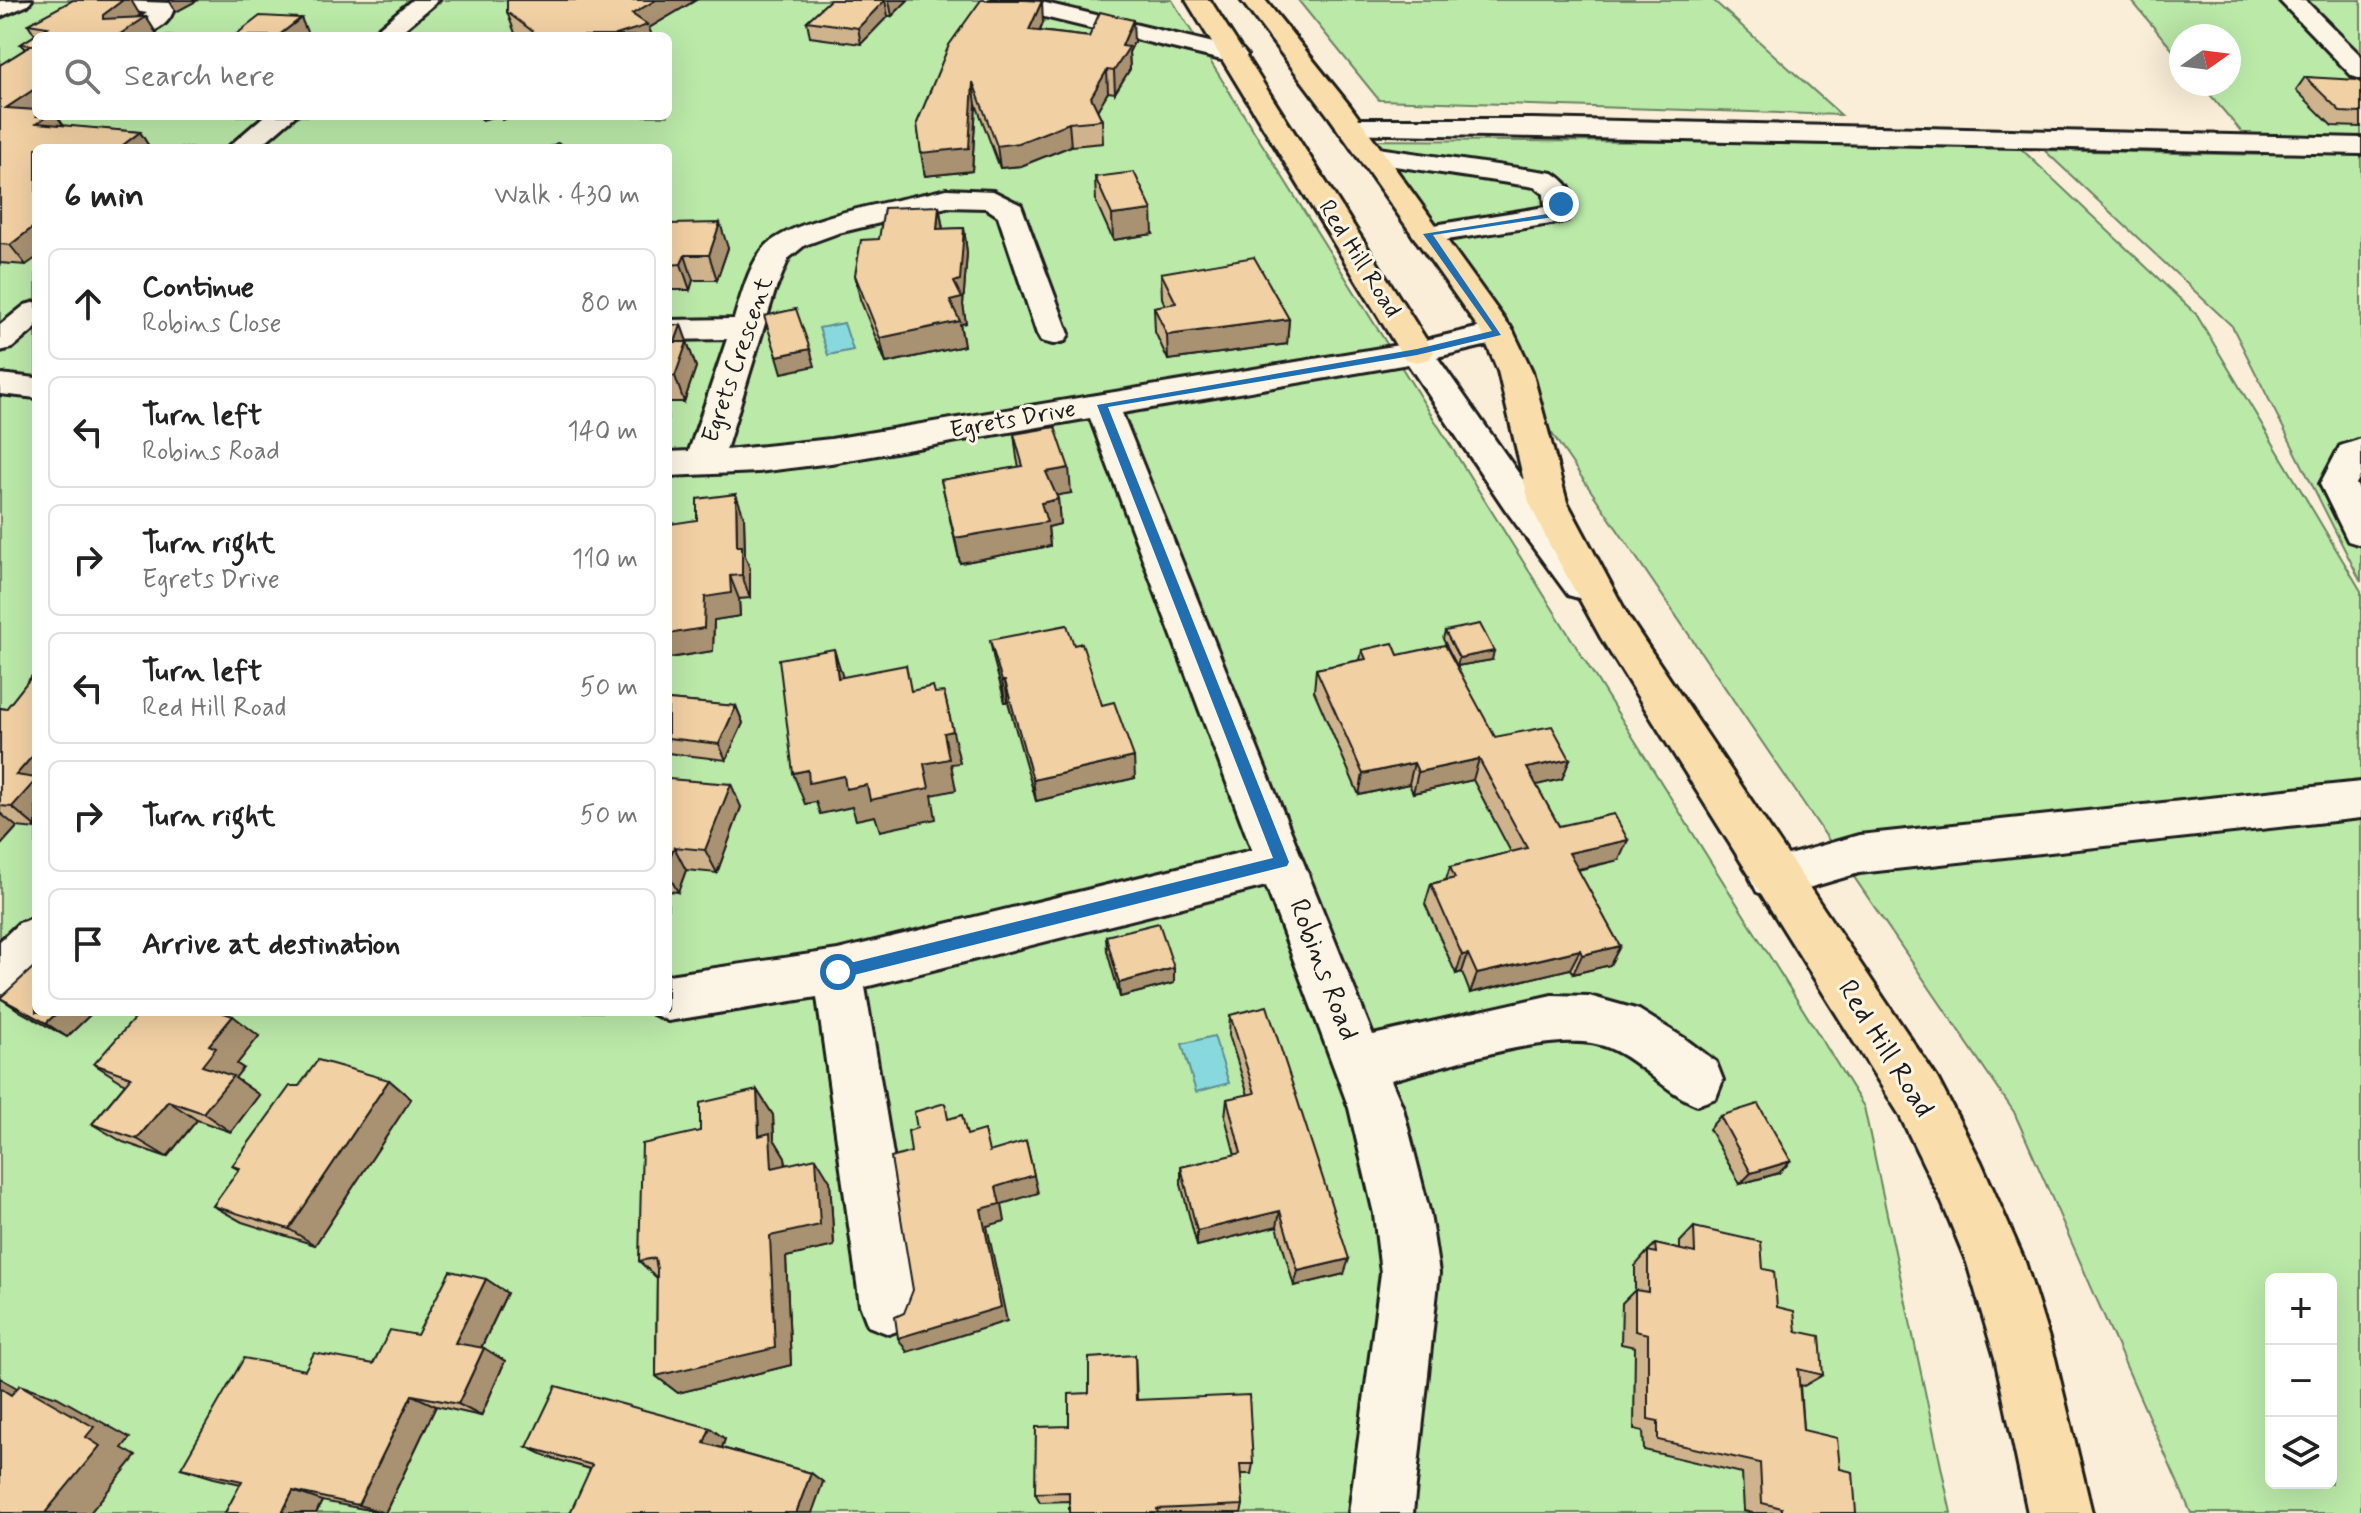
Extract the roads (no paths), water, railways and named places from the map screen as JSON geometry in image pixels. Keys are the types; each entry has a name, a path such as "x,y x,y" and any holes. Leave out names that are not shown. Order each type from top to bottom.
{"main road":[{"name":"Red Hill Road","path":"1198,0 1417,352"},
{"name":"Red Hill Road","path":"1253,0 1345,119 1498,333 1515,371 1548,502 1615,628 1918,1096 1961,1181 1996,1262 2017,1331 2060,1513"}],"street":[{"path":"0,10 20,0"},
{"path":"108,0 162,8 160,15 135,32"},
{"path":"1003,0 1234,55"},
{"path":"2291,0 2361,71"},
{"path":"386,32 419,6"},
{"path":"1345,119 1515,129 2361,146"},
{"path":"246,144 276,120"},
{"path":"1371,155 1543,179 1558,191 1561,204 1557,214 1427,234"},
{"name":"Egrets Crescent","path":"704,462 746,329 776,253 794,239 828,227 933,202 970,198 993,200 1011,211 1053,334"},
{"path":"0,341 32,315"},
{"path":"672,330 746,329"},
{"name":"Egrets Drive","path":"672,464 758,460 831,451 1417,352 1498,333"},
{"name":"Red Hill Road","path":"1417,352 1518,500 1615,628"},
{"path":"0,384 32,388"},
{"name":"Robins Road","path":"1102,405 1376,1108 1402,1214 1410,1273 1381,1513"},
{"path":"2361,451 2353,454 2338,484 2361,532"},
{"path":"1774,878 1859,854 2361,800"},
{"path":"672,997 838,972 1282,862"},
{"path":"0,973 32,942"},
{"path":"838,972 889,1305"},
{"path":"1359,1063 1552,1018 1589,1019 1621,1027 1666,1055 1697,1080"}],"water":[{"path":"844,323 853,350 828,355 819,328"},
{"path":"1214,1036 1229,1083 1196,1092 1182,1044"}]}
